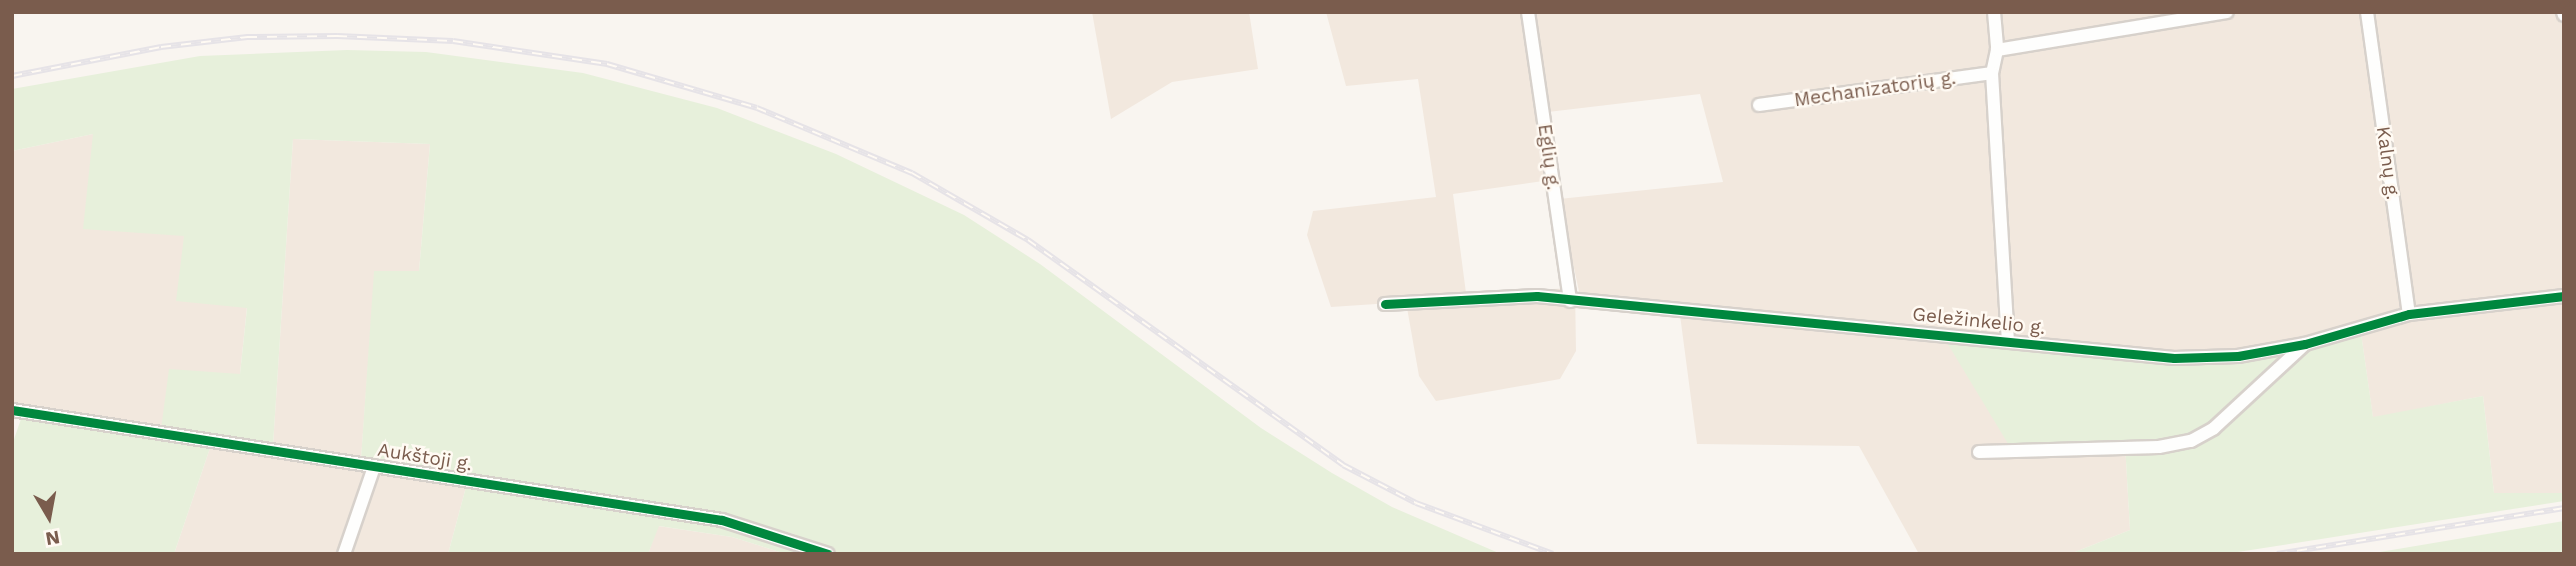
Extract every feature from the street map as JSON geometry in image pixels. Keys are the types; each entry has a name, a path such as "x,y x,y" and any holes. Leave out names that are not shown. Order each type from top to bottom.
{"street":[{"name":"Eglių g.","path":"1528,12 1570,301"},
{"path":"1994,12 1997,50 1992,73 2008,342"},
{"path":"1997,50 2227,12"},
{"name":"Kalnų g.","path":"2367,12 2409,314"},
{"name":"Mechanizatorių g.","path":"1759,105 1992,73"},
{"name":"Geležinkelio g.","path":"1385,304 1537,296 2174,358 2238,356 2305,344 2409,314 2564,296"},
{"path":"1979,452 2158,447 2191,441 2214,428 2305,344"},
{"name":"Aukštoji g.","path":"12,410 722,520 828,554"},
{"path":"344,554 373,467"}],"shaded area":[{"path":"1092,12 1249,12 1258,69 1172,82 1111,119"},
{"path":"1326,12 2564,12 2564,493 2494,493 2483,396 2373,418 2361,333 2303,352 2243,361 2125,443 2130,530 2070,554 1919,554 1859,446 1697,444 1680,315 1582,305 1559,199 1723,182 1700,94 1548,112 1557,179 1453,194 1466,293 1575,288 1576,351 1560,379 1436,401 1419,376 1406,302 1331,307 1307,235 1313,211 1436,197 1418,79 1346,86"},
{"path":"93,134 247,307 240,374 161,429 12,405 12,151"},
{"path":"293,139 430,144 419,271 375,271 361,459 273,445"},
{"path":"210,448 466,487 448,554 174,554"},
{"path":"658,526 732,537 786,554 648,554"}],"green space":[{"path":"347,50 426,52 583,73 717,108 836,154 964,215 1040,264 1261,428 1332,473 1392,507 1501,554 838,554 794,534 734,517 361,459 374,271 419,271 430,144 293,139 273,445 161,429 169,369 240,374 247,308 176,301 184,236 83,229 93,134 12,151 12,89 200,56"},
{"path":"2361,333 2373,417 2483,396 2494,493 2564,493 2564,501 2225,554 2070,554 2130,530 2125,444 2010,447 1946,341 2243,361 2303,352"},
{"path":"21,419 210,448 174,554 12,554 12,445"},
{"path":"466,487 741,531 809,554 786,554 732,537 659,526 648,554 448,554"},
{"path":"2564,521 2564,554 2368,554"}],"railway":[{"path":"12,76 161,47 247,37 337,36 453,41 607,64 757,108 912,173 1028,240 1343,465 1416,503 1553,554"},
{"path":"2277,554 2564,508"}],"cycle path":[{"path":"1385,304 1537,296 2174,358 2238,356 2305,344 2409,314 2564,296"},
{"path":"12,410 722,520 828,554"}]}
